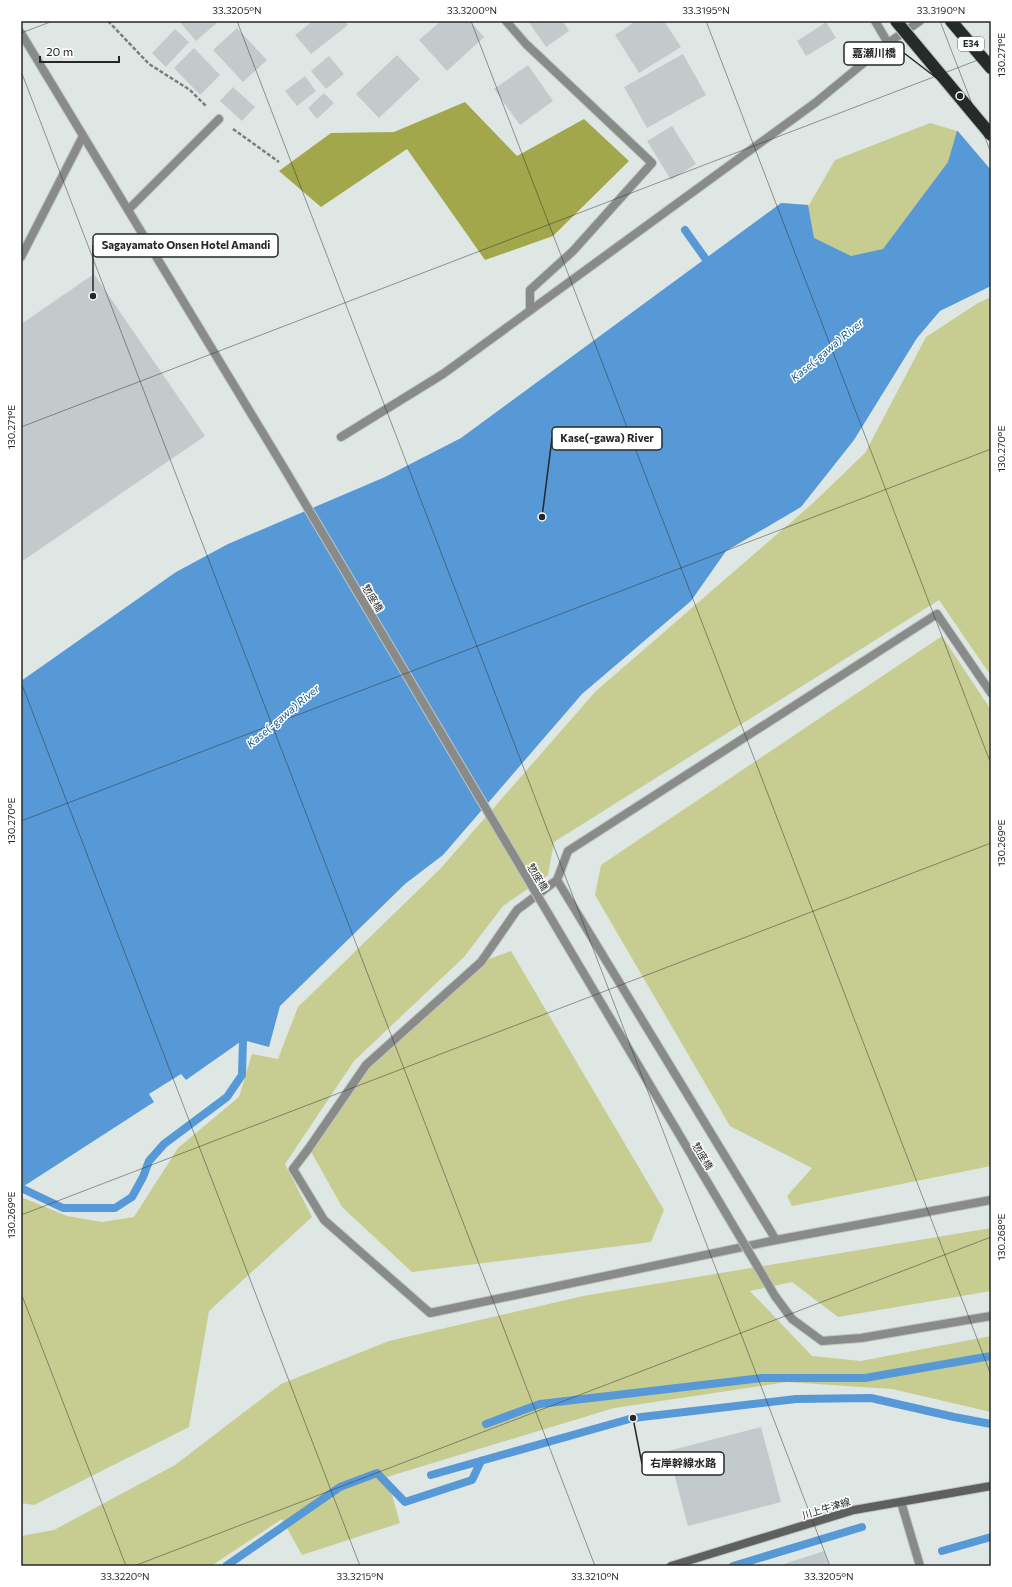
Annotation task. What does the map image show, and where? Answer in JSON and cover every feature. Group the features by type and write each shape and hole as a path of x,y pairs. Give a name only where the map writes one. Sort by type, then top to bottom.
{"highway":[{"path":"896,21 991,135"},
{"name":"E34","path":"951,21 991,68"}],"main road":[{"name":"川上牛津線","path":"671,1566 854,1510 991,1486"}],"street":[{"path":"506,21 526,44 652,164 573,251 530,290 530,310"},
{"path":"875,21 888,43"},
{"path":"341,437 443,374 815,103 888,43 920,21"},
{"name":"惣座橋","path":"21,34 284,468 775,1296 792,1319 822,1341 861,1338 991,1316"},
{"path":"128,210 219,119"},
{"path":"21,257 83,136"},
{"path":"991,693 937,614 568,851 557,880 517,910 481,962 366,1065 293,1169 324,1220 430,1313 776,1240 991,1200"},
{"path":"557,880 776,1240"},
{"path":"901,1502 920,1566"}],"path":[{"path":"108,21 149,64 190,90 219,119 279,162"}],"green space":[{"path":"465,102 517,156 584,119 629,161 553,236 485,260 407,149 321,207 279,171 331,133 394,132"},
{"path":"991,103 892,271 856,273 774,226 781,203 809,205 835,160 930,123 957,131"},
{"path":"991,297 991,676 939,600 554,842 548,875 503,906 464,957 354,1061 285,1164 312,1217 209,1311 189,1427 34,1505 21,1503 21,1197 67,1216 102,1222 134,1217 178,1148 239,1097 252,1054 278,1059 298,1007 441,868 596,691 812,504 865,453 926,337 978,303"},
{"path":"942,636 991,710 991,1166 792,1206 787,1196 812,1168 730,1126 595,895 601,865"},
{"path":"511,951 664,1210 651,1242 412,1272 342,1207 309,1148 366,1065 481,962"},
{"path":"991,1228 991,1291 838,1317 792,1282 750,1291 812,1356 861,1361 991,1336 991,1412 892,1389 787,1382 614,1408 387,1477 400,1523 302,1555 282,1519 211,1566 21,1566 21,1536 54,1530 175,1465 281,1384 389,1341 583,1296"}],"water":[{"path":"991,103 991,286 940,311 917,338 854,440 801,507 726,551 691,601 582,694 443,855 405,884 280,1006 269,1047 243,1040 186,1080 181,1074 149,1094 154,1102 21,1188 21,681 176,572 228,544 385,477 461,438 781,203 808,205 814,238 851,256 883,249 948,162 957,131"}],"pier":[{"path":"991,101 991,170 956,129"}],"building":[{"path":"179,21 219,21 196,41"},
{"path":"313,21 345,21 348,25 311,54 295,35"},
{"path":"441,21 470,21 484,37 447,71 419,40"},
{"path":"528,21 563,21 569,31 546,47"},
{"path":"636,21 664,21 681,47 639,73 615,35"},
{"path":"826,22 836,38 806,56 797,41"},
{"path":"237,28 267,60 243,82 213,50"},
{"path":"175,29 189,42 166,67 152,53"},
{"path":"194,48 220,75 200,95 174,68"},
{"path":"683,54 706,95 647,128 624,87"},
{"path":"397,55 420,79 379,118 356,94"},
{"path":"329,56 344,74 326,89 311,71"},
{"path":"528,65 553,101 520,125 494,89"},
{"path":"305,76 316,91 297,106 285,91"},
{"path":"233,87 255,107 242,121 220,101"},
{"path":"324,93 334,103 317,119 308,108"},
{"path":"672,126 696,164 671,180 647,141"},
{"path":"94,274 205,436 21,562 21,324"},
{"path":"761,1427 781,1502 688,1526 668,1451"},
{"path":"824,1551 829,1566 785,1566 784,1564"}],"waterway":[{"path":"685,230 710,265"},
{"path":"21,1188 63,1208 115,1208 132,1197 143,1177 149,1161 164,1144 227,1097 242,1075 243,1040"},
{"path":"486,1424 540,1404 762,1378 865,1378 991,1356"},
{"path":"431,1475 633,1418 796,1399 871,1398 991,1424"},
{"path":"226,1566 340,1487 377,1473 405,1502 472,1480 481,1461"},
{"path":"733,1566 862,1527"},
{"path":"942,1551 991,1537"}],"place":[{"name":"嘉瀬川橋","path":"960,96"},
{"name":"Sagayamato Onsen Hotel Amandi","path":"93,296"},
{"name":"Kase(-gawa) River","path":"542,517"},
{"name":"右岸幹線水路","path":"633,1418"}]}
